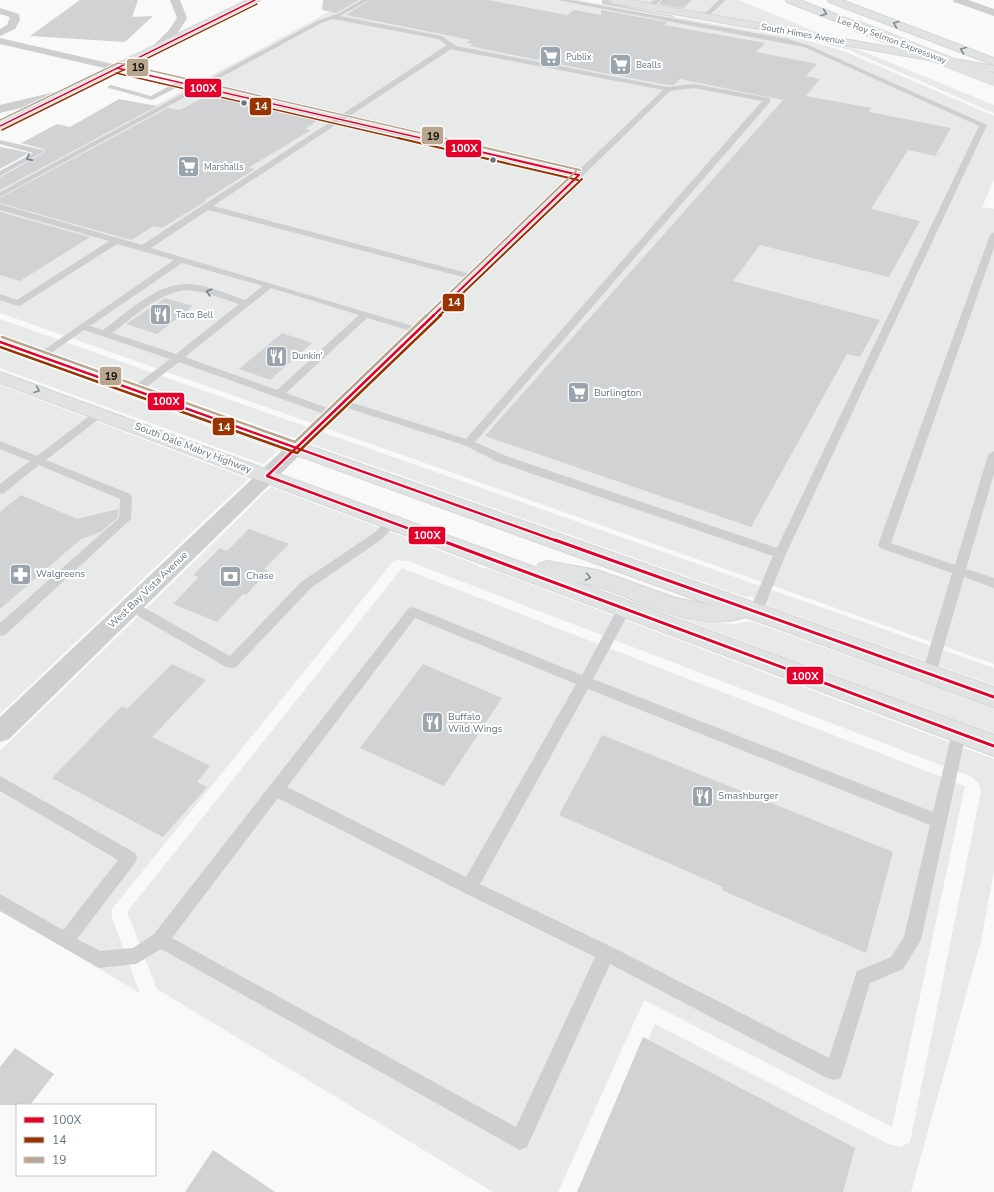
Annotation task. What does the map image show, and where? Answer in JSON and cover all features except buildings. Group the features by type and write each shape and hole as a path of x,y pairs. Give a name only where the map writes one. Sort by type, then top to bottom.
{"main road":[{"path":"0,126 255,0"},
{"name":"South Himes Avenue","path":"613,0 654,3 705,16 994,69"},
{"name":"Lee Roy Selmon Expressway","path":"791,0 994,80"},
{"name":"Lee Roy Selmon Expressway","path":"832,0 994,62"},
{"path":"0,342 994,697"},
{"name":"South Dale Mabry Highway","path":"2,380 100,413 994,746"},
{"path":"494,560 602,579 693,611 731,614 752,611"}],"street":[{"path":"157,48 173,32 182,18 175,0"},
{"path":"958,0 994,13"},
{"path":"0,11 10,13 15,16 16,20 11,26 0,33"},
{"path":"0,41 117,68"},
{"path":"0,108 67,93"},
{"name":"West Bay Vista Avenue","path":"0,732 296,448"}],"lane":[{"path":"0,195 168,102 199,87 319,22 333,17 366,0"},
{"path":"560,0 788,41 806,46 984,124 752,611"},
{"path":"705,16 723,0"},
{"path":"333,17 440,37 454,48 668,89 694,86 767,100 468,443"},
{"path":"806,46 816,36"},
{"path":"143,249 450,46"},
{"path":"117,68 579,175"},
{"path":"111,87 152,98 181,83"},
{"path":"296,448 668,89"},
{"path":"0,142 40,152 0,174"},
{"path":"0,207 270,285 417,330"},
{"path":"206,207 473,277"},
{"path":"994,235 884,545 994,583"},
{"path":"0,297 18,304 116,241"},
{"path":"40,356 180,260"},
{"path":"136,390 270,285"},
{"path":"105,334 162,294 179,288 193,288 247,304"},
{"path":"279,394 365,315"},
{"path":"83,327 178,358 331,413"},
{"path":"342,403 468,443 502,459 780,554"},
{"path":"0,490 100,413"},
{"path":"0,445 126,497 125,519 0,631"},
{"path":"929,674 994,455"},
{"path":"131,606 231,663 306,585 378,536 392,522"},
{"path":"469,887 585,682 624,609"},
{"path":"0,902 99,960 136,956 160,940 413,612 585,682 940,821"},
{"path":"276,789 469,887 606,953 834,1071 863,977 897,963 912,940 959,733"},
{"path":"0,783 129,858 65,941"},
{"path":"160,940 520,1140 606,953"}],"shaded area":[{"path":"351,0 578,0 801,39 844,51 994,116 994,180 982,207 994,209 994,664 0,313 0,189"},
{"path":"590,0 663,11 845,44 994,105 994,113 849,50 803,37"},
{"path":"626,0 739,0 823,35 668,7"},
{"path":"0,319 994,668 994,685 757,602 751,596 745,597 0,334"},
{"path":"0,350 278,451 263,464 0,368"},
{"path":"0,385 248,479 0,714"},
{"path":"271,487 478,565 478,567 490,569 994,759 994,871 981,941 911,1192 581,1192 655,1024 888,1144 901,1147 910,1142 981,791 979,784 972,777 408,561 397,560 391,564 112,909 112,918 140,993 0,910 0,751"},
{"path":"402,568 965,786 892,1127 644,1000 558,1192 493,1192 157,989 127,912"},
{"path":"617,595 693,621 734,624 750,621 994,708 994,734"}],"transit line":[{"name":"100X","path":"0,126 255,0"},
{"name":"14","path":"2,130 257,4"},
{"name":"19","path":"0,120 118,63 580,170"},
{"name":"100X","path":"117,68 579,175"},
{"name":"14","path":"116,73 578,180"},
{"name":"19","path":"2,337 295,442 576,171"},
{"name":"100X","path":"579,175 267,476 994,746"},
{"name":"14","path":"0,347 297,453 582,179"},
{"name":"100X","path":"0,342 994,697"}],"place":[{"name":"Publix","path":"550,57"},
{"name":"Bealls","path":"620,65"},
{"name":"Marshalls","path":"188,167"},
{"name":"Taco Bell","path":"160,315"},
{"name":"Dunkin'","path":"276,356"},
{"name":"Burlington","path":"579,393"},
{"name":"Walgreens","path":"20,574"},
{"name":"Chase","path":"230,576"},
{"name":"Buffalo Wild Wings","path":"432,723"},
{"name":"Smashburger","path":"703,796"}]}
